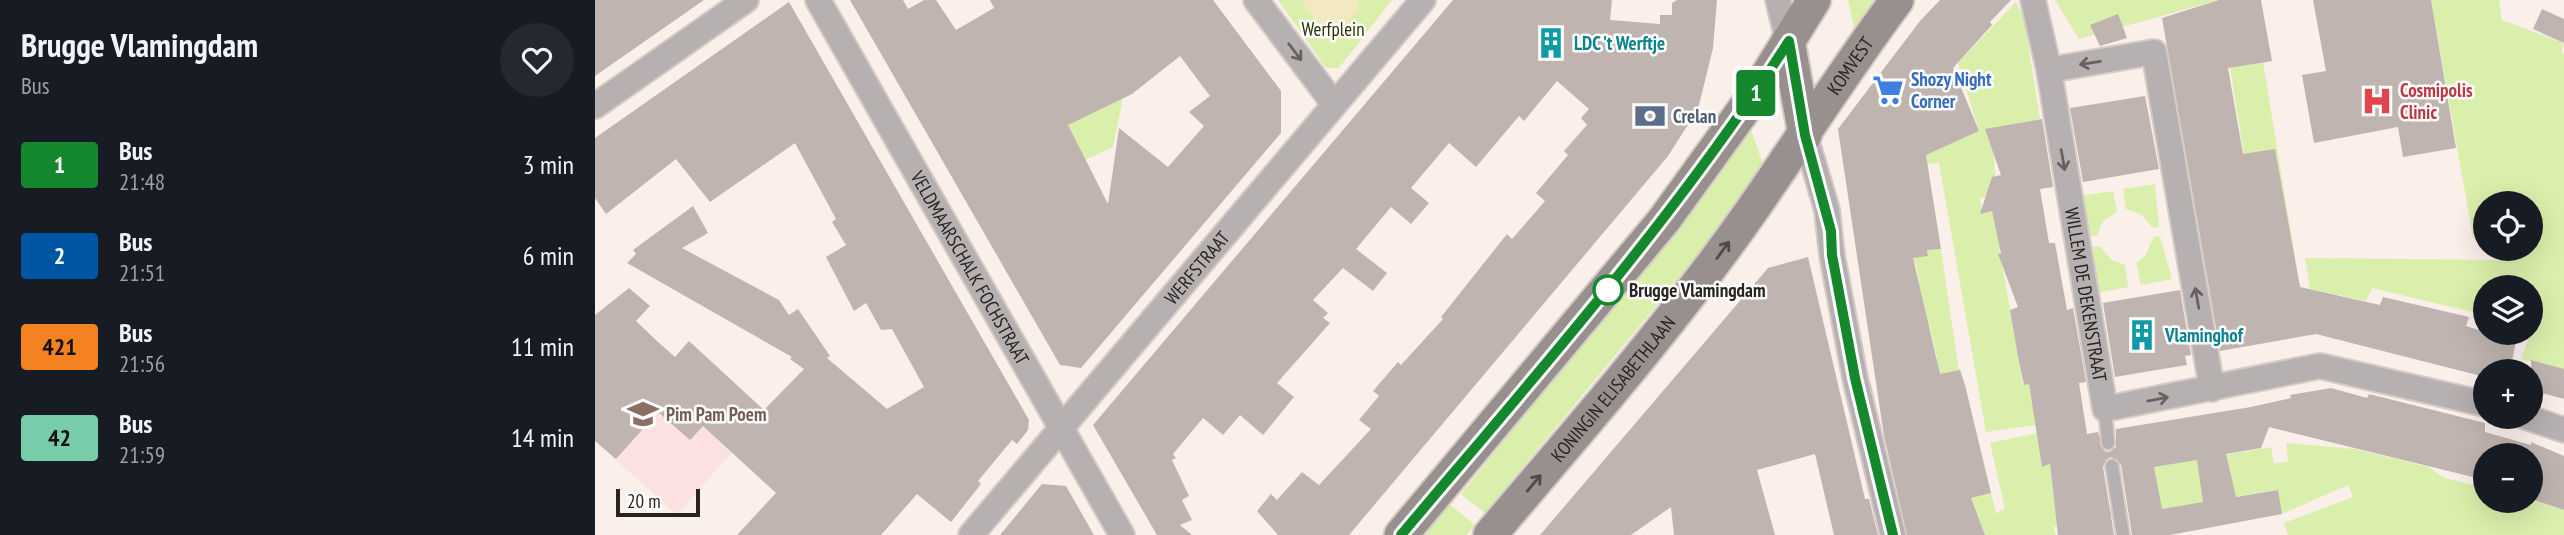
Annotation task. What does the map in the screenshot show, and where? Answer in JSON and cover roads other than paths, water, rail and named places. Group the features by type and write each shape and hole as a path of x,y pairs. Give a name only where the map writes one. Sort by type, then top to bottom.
{"main road":[{"path":"1401,535 1664,220 1758,90 1814,0"},
{"name":"KOMVEST","path":"1805,135 1852,59 1897,0"},
{"path":"1789,41 1805,135"},
{"name":"KONINGIN ELISABETHLAAN","path":"1490,535 1699,283 1805,135"}],"street":[{"path":"595,106 746,0"},
{"name":"VELDMAARSCHALK FOCHSTRAAT","path":"818,0 1122,535"},
{"path":"1256,0 1334,104"},
{"name":"WERFSTRAAT","path":"971,535 1423,0"},
{"path":"1778,0 1789,41"},
{"name":"WILLEM DE DEKENSTRAAT","path":"2033,0 2049,70 2105,410 2320,366 2473,400"},
{"path":"2049,70 2154,52 2212,389"},
{"path":"1805,135 1827,210 1832,255 1855,378 1893,535"},
{"path":"2543,423 2564,430"}],"lane":[{"path":"2105,410 2108,443"},
{"path":"2112,466 2123,535"}],"place":[{"name":"LDC 't Werftje","path":"1551,43"},
{"name":"Shozy Night Corner","path":"1888,90"},
{"name":"Cosmipolis Clinic","path":"2377,101"},
{"name":"Crelan","path":"1650,116"},
{"name":"Brugge Vlamingdam","path":"1608,290"},
{"name":"Vlaminghof","path":"2142,335"},
{"name":"Pim Pam Poem","path":"643,414"}],"park label":[{"name":"Werfplein","path":"1333,29"}]}
